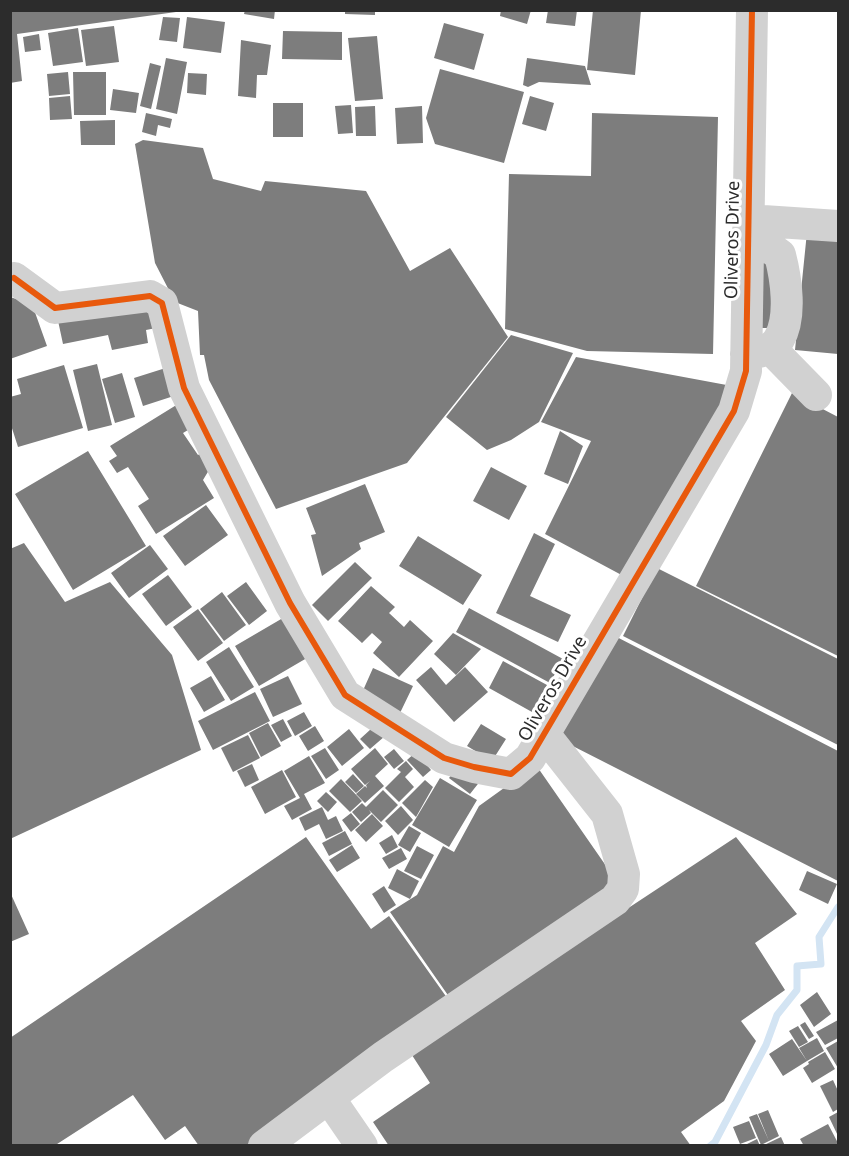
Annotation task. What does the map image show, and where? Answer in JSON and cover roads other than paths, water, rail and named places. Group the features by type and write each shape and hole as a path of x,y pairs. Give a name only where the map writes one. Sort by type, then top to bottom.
{"street":[{"name":"Oliveros Drive","path":"14,278 56,308 150,296 162,303 184,388 290,603 345,695 444,758 511,774 530,758 734,411 746,371 758,351 748,232 752,10"},
{"path":"748,232 838,226"},
{"path":"758,351 816,395"},
{"path":"264,1146 383,1057 615,900 623,889 624,874 607,814 544,734"},
{"path":"330,1098 362,1146"}],"waterway":[{"path":"710,1146 715,1142 766,1045 777,1015 797,990 797,966 821,964 819,937 838,907"}]}
